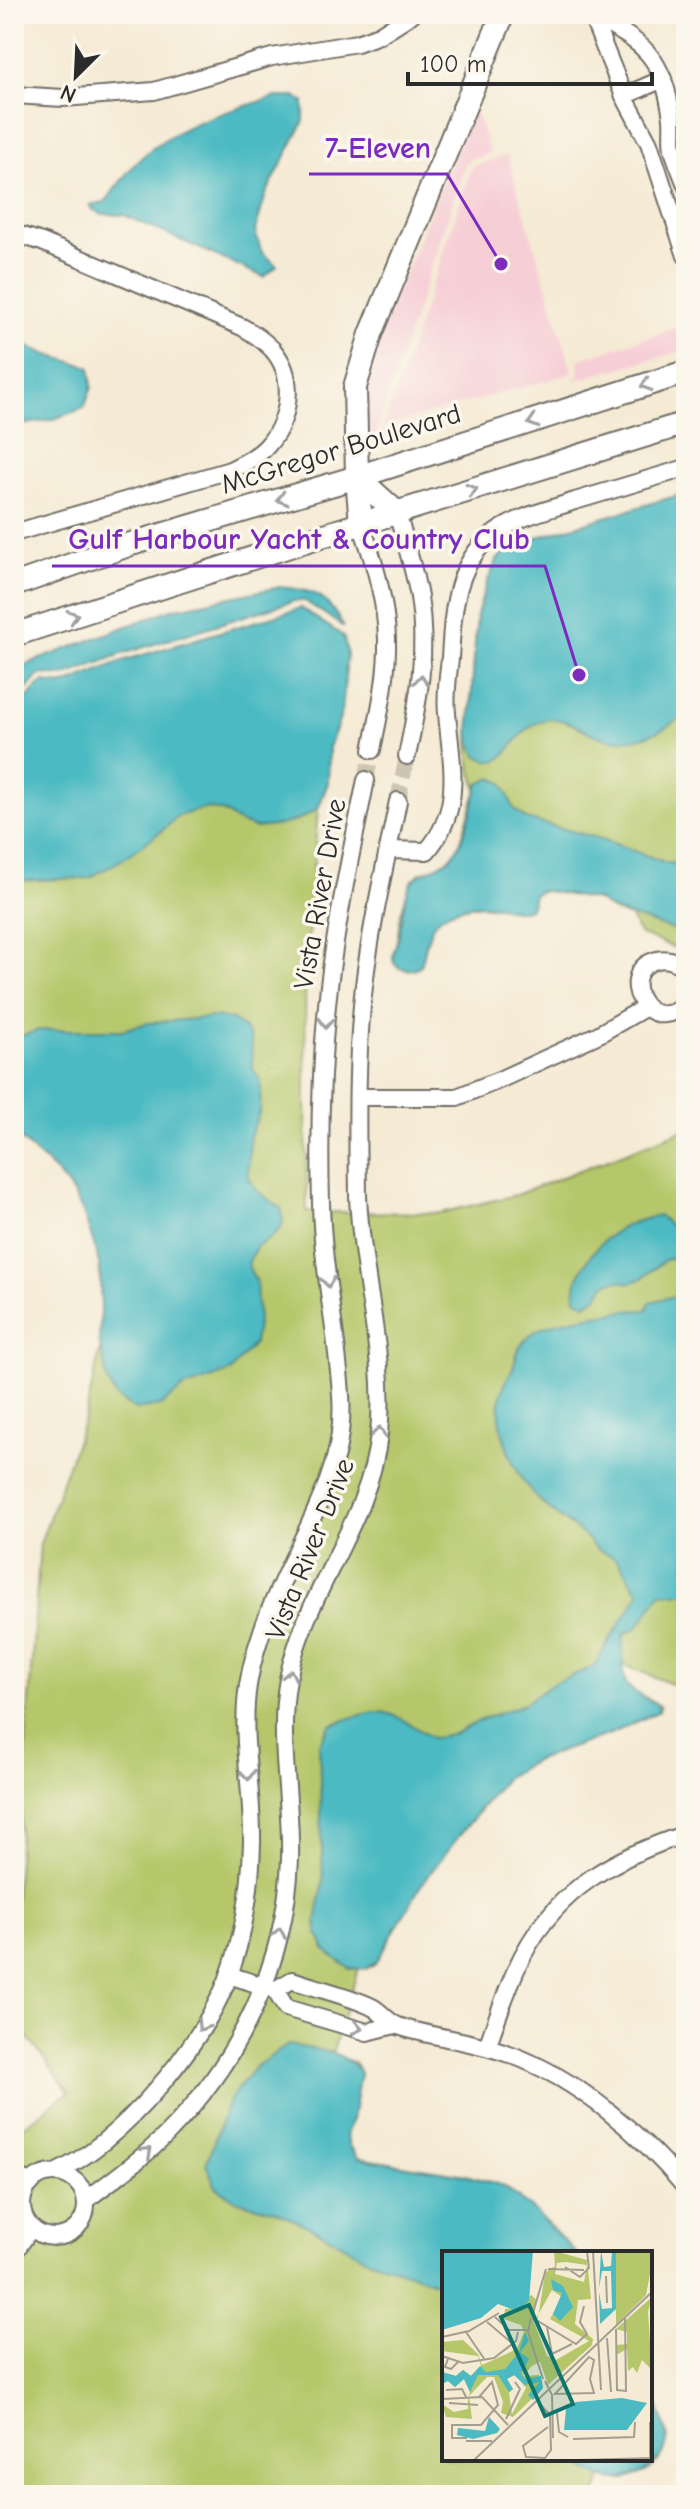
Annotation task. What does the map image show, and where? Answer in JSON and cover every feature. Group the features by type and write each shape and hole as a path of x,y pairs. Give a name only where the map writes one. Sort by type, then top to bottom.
{"main road":[{"path":"361,524 355,387 369,339 503,14"},
{"name":"McGregor Boulevard","path":"14,585 131,544 357,477 686,372"},
{"path":"14,635 686,423"},
{"path":"357,477 397,513"}],"street":[{"path":"591,15 645,49 653,58 663,79 673,123 673,149 686,185"},
{"path":"591,15 624,96 649,143 686,256"},
{"path":"14,95 63,98 154,91 272,57 357,43 379,35 406,16"},
{"path":"624,96 663,79"},
{"path":"658,172 679,166"},
{"path":"14,233 242,327 260,338 274,352 284,371 288,392 286,413 279,429 266,448 248,461 230,470 14,533"},
{"path":"388,850 427,851 441,835 448,814 454,772 446,709 453,608 461,578 475,553 488,539 518,520 686,468"},
{"path":"397,513 416,582 423,647 420,694 407,756"},
{"path":"361,524 378,581 387,638 383,687 372,750"},
{"name":"Vista River Drive","path":"55,2173 101,2143 174,2069 202,2027 229,1975 243,1925 250,1882 252,1826 245,1724 251,1667 268,1615 319,1504 341,1431 341,1389 321,1206 320,1109 336,936 366,780"},
{"name":"Vista River Drive","path":"86,2200 134,2164 195,2104 270,1989 290,1862 283,1737 288,1679 312,1611 367,1487 378,1439 381,1382 358,1199 359,1033 364,982 398,801"},
{"path":"686,970 669,959 652,962 639,974 637,992 646,1007 663,1014 686,1003"},
{"path":"358,1097 457,1097 599,1034 646,1007"},
{"path":"487,2047 523,1956 532,1938 556,1907 603,1868 625,1856 686,1834"},
{"path":"229,1975 270,1989 286,2008 367,2032 395,2025"},
{"path":"270,1989 292,1980 373,2007 395,2025 487,2047 532,2063 597,2104 659,2158 686,2188"},
{"path":"327,2020 334,1994"},
{"path":"55,2173 76,2181 83,2190 86,2211 82,2222 66,2235 46,2236 31,2228 22,2202 30,2184 37,2178 55,2173"},
{"path":"14,2174 30,2184"},
{"path":"14,2253 31,2228"}],"shaded area":[{"path":"474,107 490,153 468,160 465,165 377,428 385,434 468,410 365,444 363,388 377,341"},
{"path":"507,155 573,373 384,426 472,167"},
{"path":"686,325 686,350 575,380 580,373 577,360"}],"green space":[{"path":"686,493 686,952 639,934 631,917 597,900 548,891 534,895 530,908 526,909 471,906 443,915 431,928 421,965 408,970 401,968 393,957 400,915 412,881 420,873 438,867 459,847 477,789 470,765 469,736 477,615 496,562 508,546"},
{"path":"301,608 343,636 347,652 343,700 329,747 328,782 318,809 305,977 307,1212 441,1213 516,1195 686,1129 686,1681 671,1684 622,1664 623,1675 630,1689 660,1707 659,1711 615,1732 536,1760 507,1776 421,1884 377,1961 373,1966 358,1970 332,2053 355,2063 360,2073 346,2135 357,2158 465,2175 504,2186 574,2251 442,2251 442,2461 652,2461 652,2387 668,2439 660,2459 645,2472 625,2480 602,2478 595,2495 14,2495 14,2133 69,2092 14,2019 14,1916 40,1544 86,1414 101,1345 101,1305 98,1256 84,1215 74,1196 47,1161 14,1133 14,703 30,696 45,682 63,685 123,661"}],"water":[{"path":"277,97 297,97 304,102 304,121 266,194 255,231 261,251 277,266 264,277 124,215 102,214 92,209 90,205 105,202 136,163 167,138 202,121"},
{"path":"14,340 48,355 90,367 92,387 84,408 51,420 14,426"},
{"path":"686,493 686,712 658,732 623,740 600,737 565,721 549,719 526,730 499,759 490,761 477,756 469,736 477,615 496,562 508,546"},
{"path":"280,587 319,596 344,627 305,601 293,601 122,654 64,676 43,674 28,688 14,695 14,669 172,609"},
{"path":"301,608 343,636 347,652 340,718 329,747 328,782 318,809 296,821 255,828 238,822 224,812 209,808 195,811 178,816 125,858 89,878 14,881 14,703 30,696 45,682 63,685 123,661"},
{"path":"492,778 503,783 514,809 526,819 686,866 686,934 614,911 597,900 539,891 534,895 530,908 516,910 477,905 458,908 442,916 431,929 421,965 399,968 393,957 410,885 418,876 445,862 455,852 464,834 479,784"},
{"path":"215,1017 232,1020 244,1028 251,1039 253,1069 261,1082 260,1111 250,1136 248,1176 257,1191 281,1208 283,1221 281,1228 271,1238 256,1247 249,1261 256,1281 258,1319 254,1343 230,1372 184,1388 160,1406 135,1410 116,1397 108,1383 99,1340 100,1269 82,1210 72,1191 54,1170 14,1133 14,1038 39,1030 122,1030 148,1023"},
{"path":"660,1216 669,1225 686,1233 686,1254 665,1260 641,1279 630,1283 618,1280 605,1284 597,1297 585,1304 576,1298 577,1283 583,1268 597,1247 625,1226"},
{"path":"686,1293 686,1593 661,1593 637,1628 624,1634 623,1640 623,1670 627,1684 636,1693 658,1705 659,1711 615,1732 536,1760 507,1776 421,1885 377,1961 366,1969 350,1969 325,1950 316,1922 323,1882 319,1744 330,1725 374,1712 394,1715 432,1738 456,1733 522,1705 556,1682 593,1667 640,1592 616,1559 595,1548 543,1504 524,1482 505,1440 500,1417 501,1395 519,1349 527,1338 543,1327 571,1319 647,1310 650,1302"},
{"path":"288,2045 347,2059 360,2073 346,2135 357,2158 465,2175 504,2186 574,2251 442,2251 442,2284 365,2258 276,2211 238,2201 216,2187 206,2164 229,2100 255,2067"},
{"path":"652,2387 667,2441 652,2467 634,2476 614,2479 597,2476 577,2463 652,2461"}],"tunnel":[{"path":"366,780 372,750"},
{"path":"398,801 407,756"}],"place":[{"name":"7-Eleven","path":"501,264"},
{"name":"Gulf Harbour Yacht & Country Club","path":"579,675"}]}
